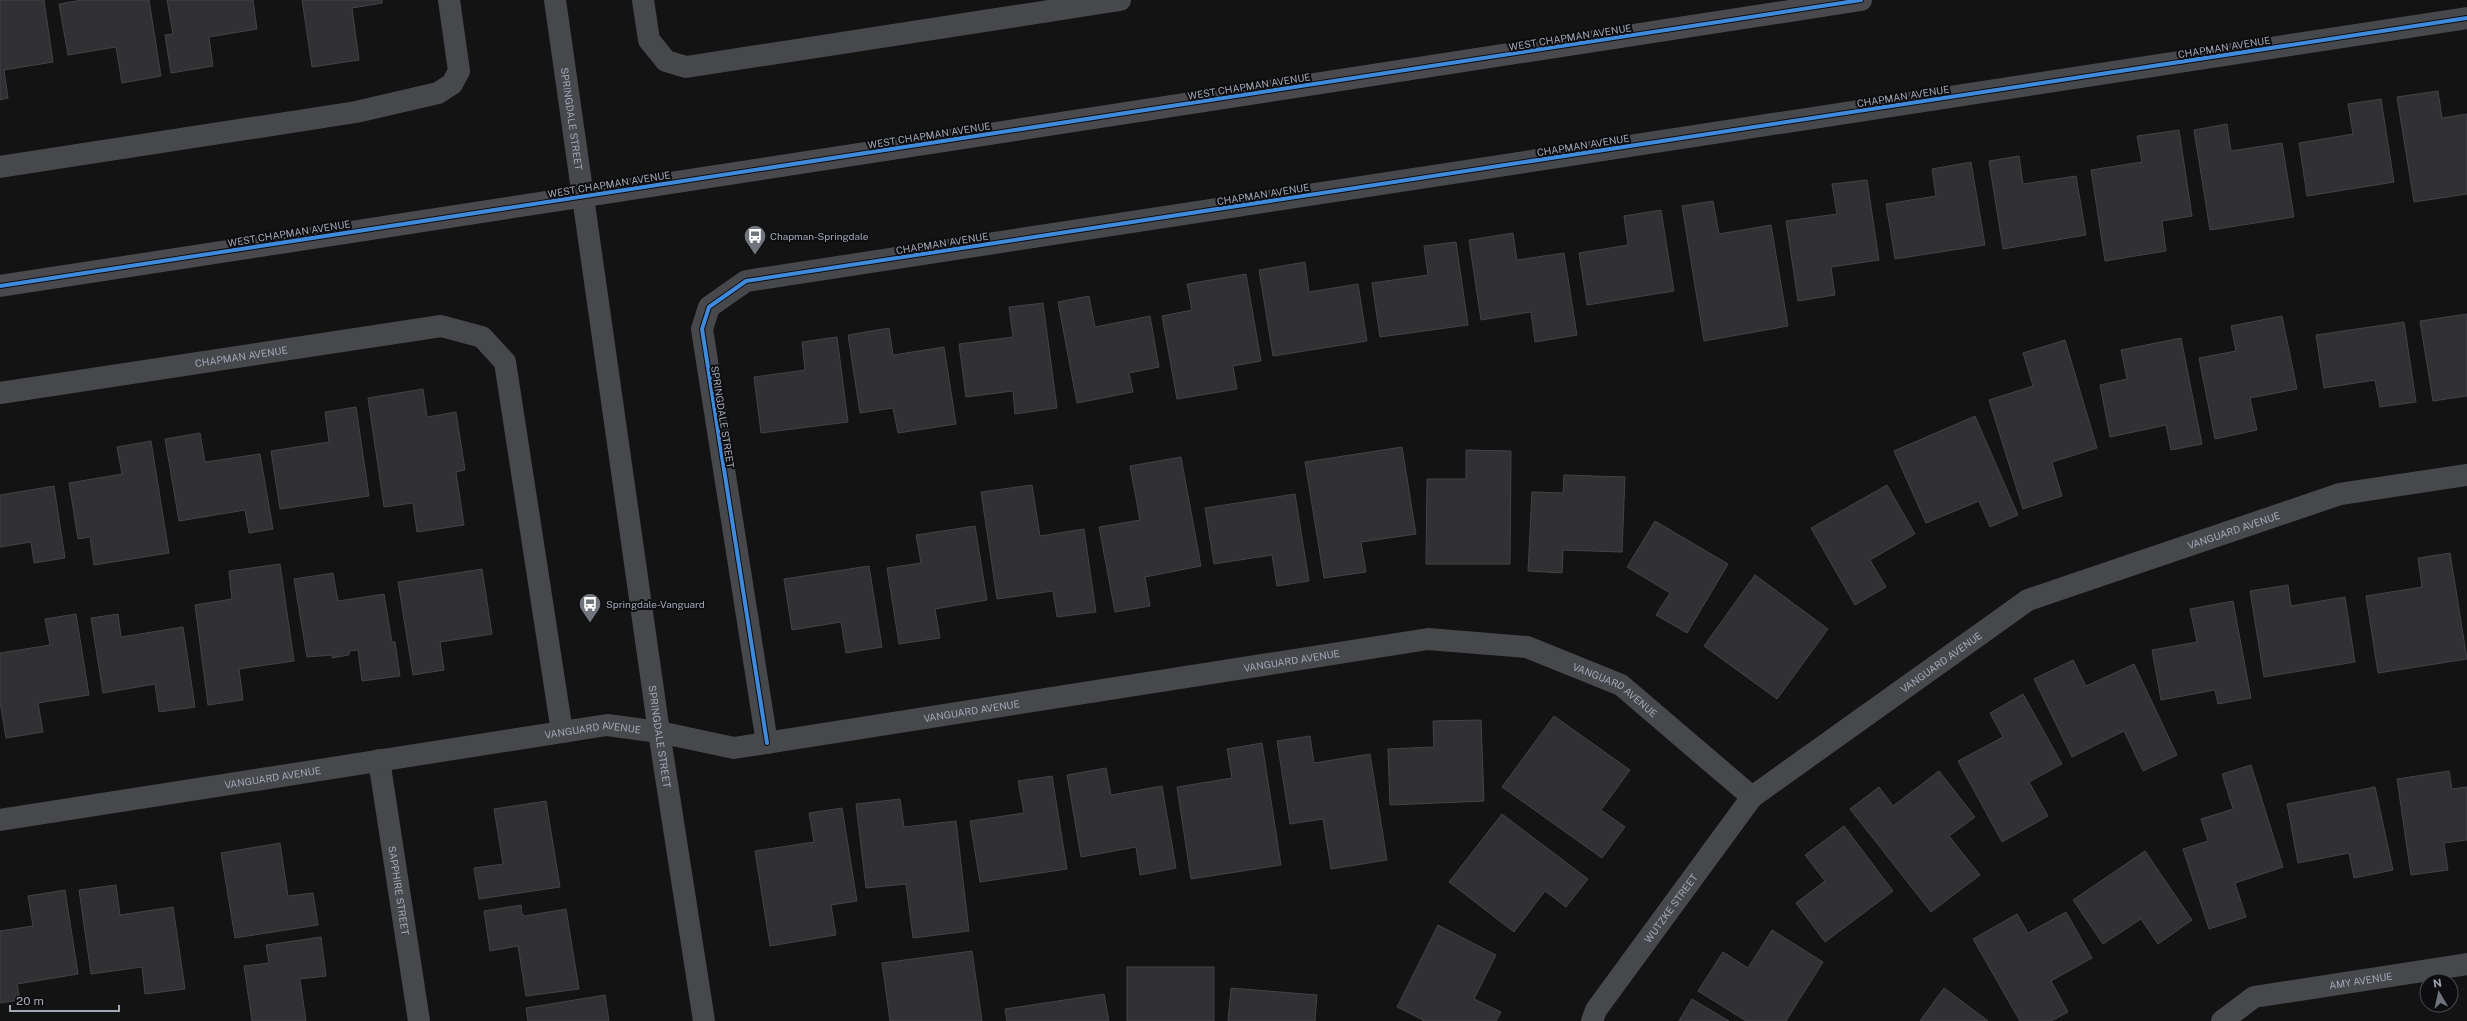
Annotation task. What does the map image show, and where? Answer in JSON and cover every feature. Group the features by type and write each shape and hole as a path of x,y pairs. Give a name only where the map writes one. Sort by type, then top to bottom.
{"main road":[{"name":"WEST CHAPMAN AVENUE","path":"0,286 1861,0"}],"street":[{"path":"0,167 356,112 438,93 452,84 459,71 449,0"},
{"name":"SPRINGDALE STREET","path":"555,0 659,732 704,1021"},
{"path":"643,0 649,40 666,61 686,67 1120,0"},
{"name":"CHAPMAN AVENUE","path":"709,307 746,281 2467,18"},
{"name":"SPRINGDALE STREET","path":"709,307 702,328 752,663 767,743"},
{"name":"CHAPMAN AVENUE","path":"0,393 441,326 482,337 505,362 562,732"},
{"name":"VANGUARD AVENUE","path":"0,820 608,725 659,732 734,748 1428,640 1527,647 1621,685 1752,797 2028,600 2340,494 2467,475"},
{"name":"SAPPHIRE STREET","path":"379,760 419,1021"},
{"name":"WUTZKE STREET","path":"1592,1021 1596,1010 1752,797"},
{"name":"AMY AVENUE","path":"2222,1021 2254,998 2467,964"}],"building":[{"path":"0,0 44,0 53,62 4,70 8,98 0,100"},
{"path":"82,0 149,0 161,76 122,83 116,47 68,55 59,4"},
{"path":"167,0 253,0 257,29 209,37 213,66 171,73 165,35 173,34"},
{"path":"302,0 382,0 382,3 352,8 359,60 312,67"},
{"path":"2438,91 2442,118 2467,114 2467,194 2414,202 2397,97"},
{"path":"2381,99 2394,182 2307,196 2299,143 2353,134 2348,104"},
{"path":"2227,124 2231,151 2282,143 2294,217 2210,230 2194,130"},
{"path":"2179,130 2192,216 2162,221 2166,251 2105,261 2091,170 2142,162 2137,136"},
{"path":"2019,156 2023,184 2076,176 2086,235 2003,249 1989,161"},
{"path":"1971,162 1985,245 1895,259 1886,204 1936,196 1932,169"},
{"path":"1867,180 1879,260 1831,267 1835,295 1798,301 1786,221 1837,214 1832,184"},
{"path":"1713,201 1719,234 1771,225 1788,326 1704,341 1682,206"},
{"path":"1661,210 1674,291 1587,305 1579,253 1628,245 1624,216"},
{"path":"1513,233 1517,260 1564,253 1577,335 1535,342 1531,312 1481,320 1469,240"},
{"path":"1456,242 1468,325 1380,337 1372,283 1428,275 1424,246"},
{"path":"1305,262 1309,292 1358,284 1367,341 1273,356 1259,270"},
{"path":"1246,274 1261,361 1233,366 1237,389 1177,399 1162,316 1192,310 1187,284"},
{"path":"1089,296 1095,327 1150,316 1159,367 1129,373 1133,392 1077,403 1058,302"},
{"path":"1043,303 1057,408 1015,414 1013,391 966,397 959,344 1013,337 1009,307"},
{"path":"2467,314 2467,396 2433,401 2420,321"},
{"path":"2282,316 2297,389 2250,398 2257,430 2215,439 2199,358 2236,351 2231,326"},
{"path":"2404,322 2416,402 2380,407 2375,380 2324,388 2316,335"},
{"path":"889,328 893,355 944,347 956,424 898,433 893,408 860,413 848,335"},
{"path":"837,337 848,422 761,433 754,377 805,370 802,342"},
{"path":"2181,338 2202,444 2171,450 2166,425 2110,437 2100,385 2127,379 2121,350"},
{"path":"2065,340 2097,448 2052,462 2062,496 2023,509 1989,400 2033,386 2023,353"},
{"path":"423,389 427,417 456,412 465,470 456,472 464,525 417,532 413,503 384,507 368,398"},
{"path":"356,407 369,496 280,509 271,451 329,442 325,412"},
{"path":"1975,416 2018,515 1990,527 1979,501 1926,523 1894,451"},
{"path":"200,433 205,462 260,454 273,529 249,533 245,510 179,521 165,439"},
{"path":"151,441 169,553 94,565 90,537 78,539 69,483 122,474 117,447"},
{"path":"1402,447 1416,534 1361,542 1366,572 1324,578 1305,462"},
{"path":"1466,450 1511,451 1510,564 1426,564 1427,479 1466,479"},
{"path":"1181,457 1201,566 1145,577 1150,606 1115,612 1099,527 1140,520 1130,466"},
{"path":"1564,475 1625,477 1622,552 1563,550 1562,573 1528,571 1532,492 1563,493"},
{"path":"1032,485 1040,536 1084,529 1096,612 1057,617 1053,591 997,599 981,492"},
{"path":"1887,485 1915,534 1870,560 1886,587 1855,605 1811,528"},
{"path":"54,486 65,558 34,563 31,542 0,547 0,495"},
{"path":"1295,494 1309,581 1277,586 1272,555 1214,564 1205,508"},
{"path":"1655,521 1728,564 1687,633 1656,615 1670,593 1627,567"},
{"path":"975,526 987,600 935,609 940,638 899,644 887,568 921,563 916,535"},
{"path":"2450,553 2467,659 2378,673 2366,596 2422,587 2418,558"},
{"path":"280,564 294,661 239,669 243,700 208,705 195,605 232,599 229,571"},
{"path":"869,566 882,647 846,653 841,622 792,630 784,579"},
{"path":"482,569 492,634 440,642 444,670 413,675 398,582"},
{"path":"333,573 338,601 384,594 392,642 395,642 400,676 362,681 358,650 349,651 349,655 332,658 332,655 307,657 294,579"},
{"path":"1755,575 1828,629 1777,699 1704,646"},
{"path":"2288,585 2291,606 2345,597 2355,662 2264,677 2250,591"},
{"path":"2233,601 2251,698 2218,704 2215,690 2161,700 2152,650 2197,642 2190,609"},
{"path":"76,614 89,695 38,703 43,732 6,738 0,702 0,653 50,645 45,619"},
{"path":"118,614 121,637 183,627 195,707 159,712 155,684 103,693 91,618"},
{"path":"2073,660 2086,686 2134,664 2177,755 2143,771 2124,731 2072,757 2034,679"},
{"path":"2023,694 2062,764 2029,782 2048,816 2002,842 1958,761 2003,737 1990,713"},
{"path":"1554,716 1630,770 1601,810 1625,827 1602,858 1502,787"},
{"path":"1481,720 1484,801 1390,805 1388,749 1434,747 1433,721"},
{"path":"1310,736 1314,763 1370,754 1387,860 1331,869 1323,819 1290,824 1277,741"},
{"path":"1262,743 1281,865 1191,879 1177,787 1232,778 1227,749"},
{"path":"2251,765 2283,867 2235,883 2246,917 2209,929 2183,849 2208,841 2201,819 2233,809 2222,774"},
{"path":"1106,768 1111,795 1162,786 1176,868 1140,875 1136,847 1081,857 1067,775"},
{"path":"1939,771 1975,817 1949,836 1980,875 1931,912 1850,809 1879,787 1893,806"},
{"path":"2449,771 2452,789 2467,787 2467,840 2444,843 2448,870 2411,875 2397,779"},
{"path":"1052,776 1067,869 980,882 970,821 1024,813 1018,781"},
{"path":"2375,787 2393,870 2354,878 2349,853 2298,863 2287,804"},
{"path":"900,799 904,827 956,821 969,931 913,938 906,884 866,888 856,804"},
{"path":"546,801 560,887 479,899 474,868 503,864 494,809"},
{"path":"842,808 857,901 831,905 836,935 770,946 755,851 814,842 809,813"},
{"path":"1502,814 1588,879 1566,907 1545,891 1514,932 1449,882"},
{"path":"1844,826 1893,891 1825,942 1796,903 1825,881 1805,855"},
{"path":"280,843 288,896 313,893 318,925 235,938 221,853"},
{"path":"2145,851 2192,920 2158,944 2141,919 2103,944 2073,900"},
{"path":"116,885 120,915 173,907 185,989 145,994 142,967 91,974 79,890"},
{"path":"65,890 78,974 17,984 20,1000 0,1003 0,931 33,926 28,896"},
{"path":"521,905 522,914 525,916 566,909 579,989 526,996 518,946 490,951 484,911"},
{"path":"2066,912 2092,958 2051,981 2068,1012 2051,1021 2020,1021 1973,939 2017,914 2028,933"},
{"path":"1438,925 1496,955 1474,999 1501,1012 1496,1021 1425,1021 1397,1007"},
{"path":"1772,930 1823,962 1786,1021 1746,1021 1698,991 1723,952 1748,968"},
{"path":"321,937 326,976 300,979 306,1021 252,1021 244,966 269,963 266,945"},
{"path":"972,951 982,1021 890,1021 882,963"},
{"path":"1127,967 1214,967 1214,1021 1127,1021"},
{"path":"1231,988 1317,995 1315,1021 1228,1021"},
{"path":"1944,988 1988,1021 1920,1021"},
{"path":"1104,994 1109,1021 1007,1021 1005,1009"},
{"path":"605,995 609,1021 528,1021 526,1008"},
{"path":"1692,999 1729,1021 1679,1021"}],"cycle path":[{"path":"0,286 1861,0"},
{"path":"767,743 702,329 709,307 746,281 2467,18"}],"place":[{"name":"Chapman-Springdale","path":"755,256"},
{"name":"Springdale-Vanguard","path":"590,624"}]}
